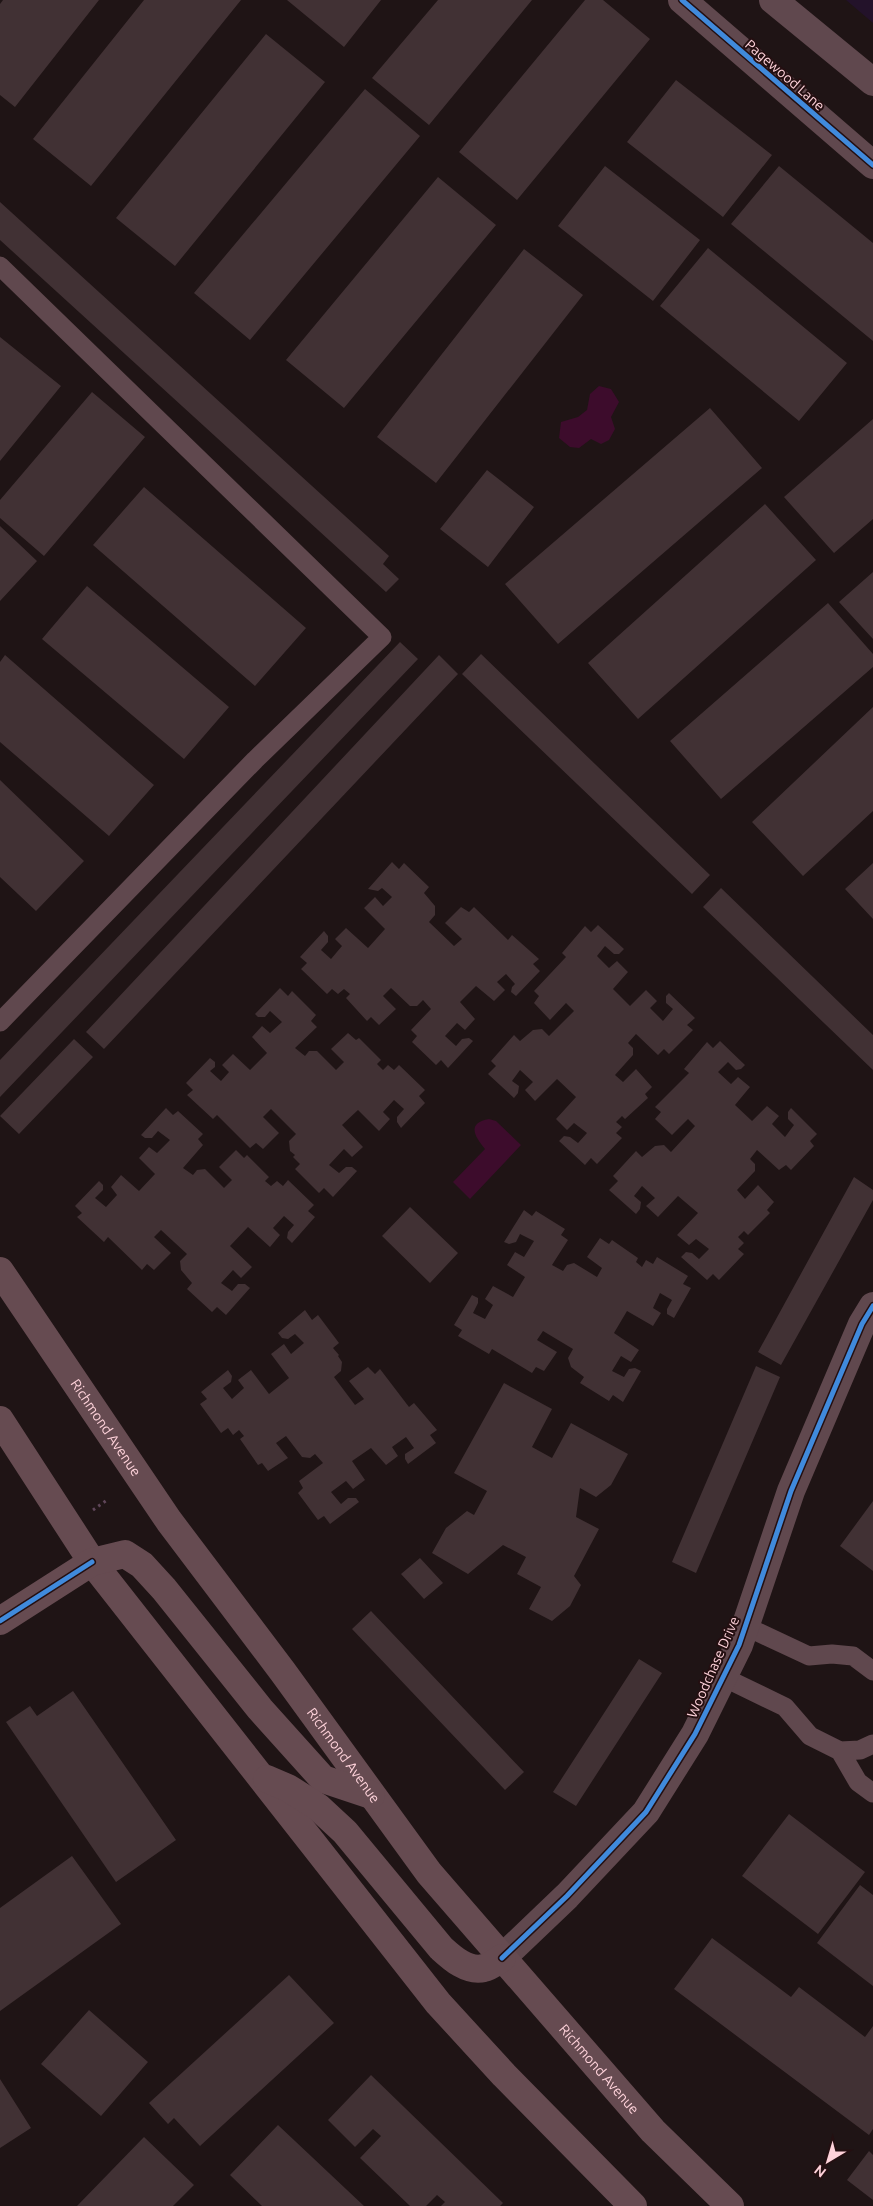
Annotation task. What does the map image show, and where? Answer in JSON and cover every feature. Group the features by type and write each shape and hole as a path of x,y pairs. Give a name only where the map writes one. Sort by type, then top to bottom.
{"main road":[{"name":"Richmond Avenue","path":"0,1271 169,1521 283,1672 429,1873 653,2131 730,2206"},
{"path":"0,1420 92,1562 438,2003 504,2075 633,2206"},
{"path":"0,1621 92,1562 125,1554 142,1565 164,1589 260,1709 323,1778 371,1795"},
{"path":"259,1775 288,1788 318,1807 345,1832 441,1948 458,1963 474,1968 484,1968 502,1958"}],"street":[{"name":"Pagewood Lane","path":"682,0 873,165"},
{"path":"773,0 873,82"},
{"name":"Woodchase Drive","path":"502,1958 567,1896 646,1812 695,1734 739,1645 791,1492 862,1324 873,1306"}],"lane":[{"path":"0,266 382,636 254,760 0,1022"},
{"path":"745,1626 809,1656 832,1654 853,1656 873,1671"},
{"path":"723,1677 785,1707 810,1736 840,1751 860,1750 873,1744"},
{"path":"840,1751 858,1782 873,1794"}],"path":[{"path":"92,1511 107,1500"}],"shaded area":[{"path":"846,0 873,0 873,23"},
{"path":"599,386 611,389 619,402 611,417 615,429 609,440 601,444 591,439 579,448 570,447 559,438 561,422 578,417 587,410 590,394"},
{"path":"489,1119 496,1121 521,1145 470,1199 453,1182 485,1149 478,1140 475,1127 482,1121"}],"building":[{"path":"3,0 99,0 15,107 0,95 0,4"},
{"path":"144,0 241,0 91,186 33,139"},
{"path":"287,0 381,0 344,47"},
{"path":"438,0 532,0 429,125 372,78"},
{"path":"585,0 603,0 650,39 517,200 459,152"},
{"path":"266,34 325,82 175,266 116,218"},
{"path":"676,80 772,155 723,217 627,142"},
{"path":"365,89 420,136 250,340 194,293"},
{"path":"605,166 700,240 653,301 558,226"},
{"path":"779,166 873,243 873,341 731,224"},
{"path":"438,177 496,225 344,408 286,360"},
{"path":"0,202 389,556 383,564 399,579 386,592 0,240"},
{"path":"708,248 847,363 799,421 660,306"},
{"path":"524,249 583,295 436,483 377,437"},
{"path":"0,337 61,386 0,461"},
{"path":"92,392 145,437 44,556 0,518 0,500"},
{"path":"710,408 762,468 558,644 505,584"},
{"path":"873,419 873,519 834,553 784,497"},
{"path":"487,470 534,507 488,567 440,529"},
{"path":"144,487 306,628 255,686 93,545"},
{"path":"765,504 816,560 638,719 588,663"},
{"path":"0,526 37,561 0,601"},
{"path":"873,572 873,639 839,602"},
{"path":"87,586 229,707 184,759 42,639"},
{"path":"828,603 873,654 873,667 721,799 670,741"},
{"path":"400,642 418,659 0,1097 0,1060"},
{"path":"481,654 710,875 692,894 462,674"},
{"path":"5,655 154,785 109,836 0,742 0,662"},
{"path":"439,655 458,674 104,1049 86,1032"},
{"path":"873,707 873,811 803,876 752,822"},
{"path":"0,780 84,861 36,911 0,877"},
{"path":"392,862 399,869 404,863 429,887 424,893 435,906 435,915 429,922 454,946 462,939 445,923 461,907 469,912 474,907 508,940 512,935 539,959 533,964 540,971 516,996 511,992 515,984 506,974 497,982 505,990 494,1001 476,986 460,1002 475,1019 465,1030 457,1023 445,1036 456,1046 462,1039 469,1038 473,1041 448,1068 441,1060 436,1065 412,1042 417,1036 411,1030 431,1009 423,1000 417,1006 410,1006 391,988 383,996 396,1009 379,1025 371,1017 367,1021 346,998 350,994 344,989 338,994 332,989 327,994 301,969 307,963 300,957 324,931 328,936 328,942 321,950 331,959 342,946 335,939 346,928 368,948 385,929 364,908 375,897 383,906 392,897 382,888 378,891 368,889"},
{"path":"873,863 873,919 845,889"},
{"path":"721,888 873,1035 873,1070 703,907"},
{"path":"598,925 624,949 619,954 614,954 605,946 597,956 609,968 617,961 628,972 613,989 630,1006 646,990 657,1001 650,1008 663,1021 673,1009 666,1003 666,996 669,993 695,1018 687,1025 693,1030 669,1054 664,1049 658,1055 636,1034 628,1043 633,1048 633,1055 615,1075 623,1082 636,1069 652,1087 645,1094 648,1098 625,1119 622,1116 616,1122 622,1127 616,1133 622,1138 597,1164 591,1158 585,1165 559,1141 564,1136 570,1137 578,1143 587,1133 574,1123 567,1130 556,1119 576,1097 557,1079 535,1101 525,1090 533,1082 520,1070 512,1081 519,1086 518,1093 514,1098 488,1074 496,1066 491,1061 514,1035 520,1041 533,1030 542,1029 549,1036 574,1011 566,1003 550,1020 534,1003 539,996 534,991 566,957 562,953 585,926 591,932"},
{"path":"280,988 288,996 292,991 316,1015 311,1021 317,1027 295,1048 305,1056 309,1051 317,1051 336,1070 344,1062 331,1049 348,1033 356,1040 359,1038 381,1060 377,1064 383,1070 388,1065 394,1070 399,1065 425,1090 419,1096 425,1103 401,1128 397,1122 397,1117 404,1109 394,1100 383,1112 390,1119 379,1131 358,1110 342,1125 363,1147 352,1157 344,1149 329,1165 339,1173 346,1167 352,1167 357,1171 333,1197 324,1188 319,1193 295,1169 300,1164 293,1157 295,1155 290,1151 289,1141 296,1134 271,1109 263,1117 279,1133 263,1149 256,1143 250,1148 217,1115 213,1119 187,1095 193,1090 186,1083 210,1058 215,1062 215,1067 210,1071 221,1081 229,1072 222,1065 233,1054 250,1070 267,1053 252,1037 262,1026 270,1033 282,1022 270,1011 265,1017 258,1017 255,1014"},
{"path":"74,1039 93,1057 19,1134 0,1116"},
{"path":"720,1041 745,1065 741,1069 736,1070 728,1062 718,1072 731,1084 738,1077 750,1087 735,1105 752,1121 767,1106 779,1116 772,1124 785,1137 794,1125 788,1119 788,1112 791,1108 817,1134 810,1141 814,1146 791,1170 786,1165 779,1170 757,1150 750,1159 755,1164 755,1171 737,1190 745,1199 758,1185 774,1202 767,1210 770,1213 748,1235 744,1231 738,1237 744,1243 738,1249 744,1254 719,1280 713,1274 707,1280 681,1257 686,1252 692,1253 699,1259 709,1249 696,1239 689,1245 677,1235 698,1213 678,1196 658,1217 646,1206 655,1198 642,1186 634,1196 641,1202 640,1209 636,1214 609,1190 618,1181 613,1176 636,1151 642,1157 655,1146 664,1145 671,1152 695,1126 688,1119 672,1135 655,1119 661,1112 655,1107 689,1073 684,1069 707,1042 713,1048"},
{"path":"166,1108 173,1115 178,1111 203,1134 198,1139 203,1145 183,1168 193,1175 197,1170 205,1169 224,1188 232,1180 219,1167 236,1150 244,1158 247,1155 269,1177 265,1181 271,1186 277,1181 283,1186 288,1180 314,1205 308,1211 315,1217 292,1243 287,1238 288,1232 294,1225 284,1216 273,1228 280,1235 270,1247 248,1227 230,1246 252,1267 241,1278 233,1270 221,1283 232,1291 238,1284 245,1284 250,1288 226,1315 217,1307 212,1312 187,1289 192,1283 181,1270 180,1261 187,1254 161,1230 154,1237 171,1253 154,1270 147,1264 142,1270 108,1237 104,1242 77,1217 82,1213 75,1206 99,1181 103,1185 103,1190 95,1198 106,1207 117,1195 111,1187 121,1175 139,1191 155,1174 139,1158 149,1147 157,1153 170,1140 158,1131 152,1138 145,1138 141,1135"},
{"path":"854,1177 873,1190 873,1200 781,1365 758,1352"},
{"path":"410,1207 458,1253 430,1283 382,1236"},
{"path":"524,1210 532,1216 536,1211 565,1229 561,1235 568,1240 552,1265 563,1271 567,1265 574,1263 597,1277 602,1268 587,1257 600,1238 609,1244 612,1240 638,1258 636,1262 642,1267 646,1260 653,1264 657,1257 688,1276 683,1284 691,1288 674,1318 667,1314 667,1309 672,1300 660,1293 653,1308 661,1313 653,1326 627,1311 614,1333 639,1350 631,1362 621,1356 612,1371 624,1377 629,1369 635,1368 641,1371 623,1402 613,1395 609,1401 580,1383 584,1377 571,1367 568,1358 573,1349 543,1331 537,1340 557,1352 544,1371 536,1367 532,1373 492,1349 489,1354 458,1336 462,1330 454,1325 472,1295 478,1298 478,1303 473,1313 485,1319 493,1305 485,1299 493,1286 513,1297 525,1277 507,1265 515,1252 524,1257 534,1241 520,1234 516,1242 509,1244 504,1242"},
{"path":"305,1310 312,1320 318,1315 339,1343 333,1348 342,1362 341,1371 334,1377 355,1405 364,1399 349,1381 368,1367 375,1374 380,1369 409,1407 414,1403 437,1430 430,1435 436,1443 408,1464 405,1454 414,1448 406,1437 392,1447 398,1456 386,1465 371,1448 352,1461 365,1480 353,1489 346,1481 331,1492 341,1504 348,1498 356,1498 359,1502 330,1524 324,1516 318,1520 298,1493 303,1488 299,1481 323,1463 315,1454 310,1458 302,1457 286,1436 276,1443 288,1458 268,1471 262,1463 258,1465 240,1439 244,1436 239,1430 233,1435 228,1428 221,1433 200,1404 207,1399 201,1392 228,1370 232,1376 231,1382 223,1388 232,1399 244,1388 238,1380 251,1370 269,1394 289,1378 271,1354 284,1344 291,1354 304,1343 295,1334 288,1339 282,1338 278,1333"},
{"path":"756,1366 780,1377 696,1573 672,1562"},
{"path":"504,1383 552,1409 532,1447 552,1458 571,1423 628,1454 611,1485 596,1497 580,1488 576,1517 599,1529 574,1576 581,1585 570,1606 552,1621 529,1609 541,1587 517,1574 526,1557 503,1545 468,1574 432,1553 446,1528 467,1511 474,1515 487,1491 454,1473"},
{"path":"873,1501 873,1571 840,1546"},
{"path":"420,1558 443,1583 424,1599 401,1574"},
{"path":"371,1611 524,1772 505,1790 352,1629"},
{"path":"639,1659 662,1673 576,1806 553,1792"},
{"path":"73,1691 176,1840 116,1882 6,1722 30,1706 37,1716"},
{"path":"789,1814 865,1872 818,1934 742,1876"},
{"path":"72,1856 121,1924 0,2011 0,1908"},
{"path":"860,1885 873,1895 873,1986 817,1943"},
{"path":"712,1938 791,1997 799,1987 865,2037 873,2026 873,2129 869,2135 674,1989"},
{"path":"289,1975 334,2023 200,2146 174,2118 168,2124 149,2103"},
{"path":"89,2010 148,2062 101,2116 41,2064"},
{"path":"371,2075 503,2203 500,2206 441,2206 445,2202 437,2195 426,2206 410,2206 360,2158 381,2136 373,2129 355,2147 328,2120"},
{"path":"0,2079 31,2128 0,2148"},
{"path":"278,2125 364,2206 262,2206 230,2175"},
{"path":"144,2137 194,2185 173,2206 77,2206"},
{"path":"869,2151 873,2155 873,2200 847,2180"}],"cycle path":[{"path":"682,0 873,165"},
{"path":"502,1958 567,1896 646,1812 695,1734 739,1645 791,1491 862,1324 873,1306"},
{"path":"0,1621 92,1562"}]}
